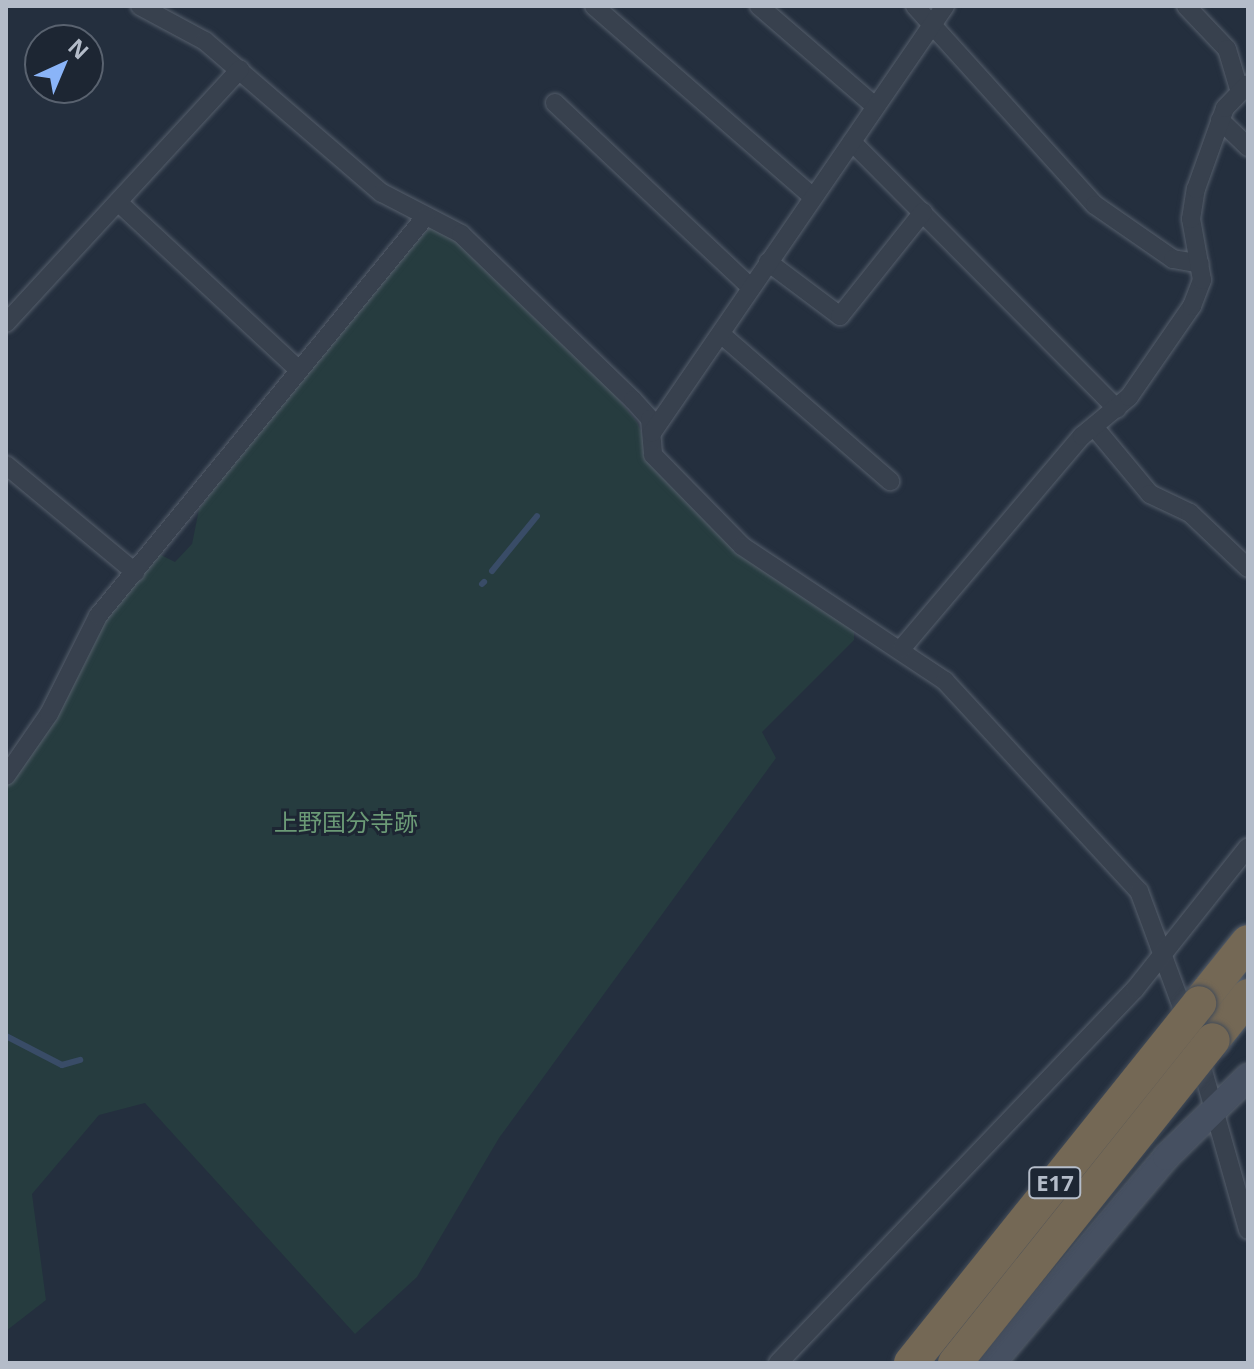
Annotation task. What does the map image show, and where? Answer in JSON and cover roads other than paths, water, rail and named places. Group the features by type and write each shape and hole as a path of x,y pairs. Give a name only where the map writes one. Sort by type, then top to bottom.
{"highway":[{"name":"E17","path":"911,1363 1248,942"},
{"name":"E17","path":"955,1363 1248,996"}],"street":[{"path":"140,6 240,69 366,182 461,234 580,341 650,419 653,455 742,546 902,648 945,681 1131,880 1166,954 1215,1105 1248,1230"},
{"path":"594,6 812,196"},
{"path":"759,6 875,106"},
{"path":"915,6 939,14 1095,205 1173,259 1200,264"},
{"path":"902,648 1095,428 1117,409 1196,299 1200,264 1192,210 1220,120 1243,86 1227,49 1186,6"},
{"path":"652,433 939,14"},
{"path":"6,323 240,69"},
{"path":"555,103 750,287"},
{"path":"1220,120 1248,147"},
{"path":"852,142 1117,409"},
{"path":"118,202 298,369"},
{"path":"768,262 840,316 923,212"},
{"path":"6,776 49,714 98,616 426,216"},
{"path":"722,335 890,481"},
{"path":"1095,428 1150,494 1190,513 1248,568"},
{"path":"6,465 135,572"},
{"path":"778,1363 1166,954 1248,847"},
{"path":"992,1363 1215,1105 1248,1077"}],"waterway":[{"path":"492,571 537,516"},
{"path":"6,1036 62,1065 80,1060"}],"park label":[{"name":"上野国分寺跡","path":"346,822"}]}
